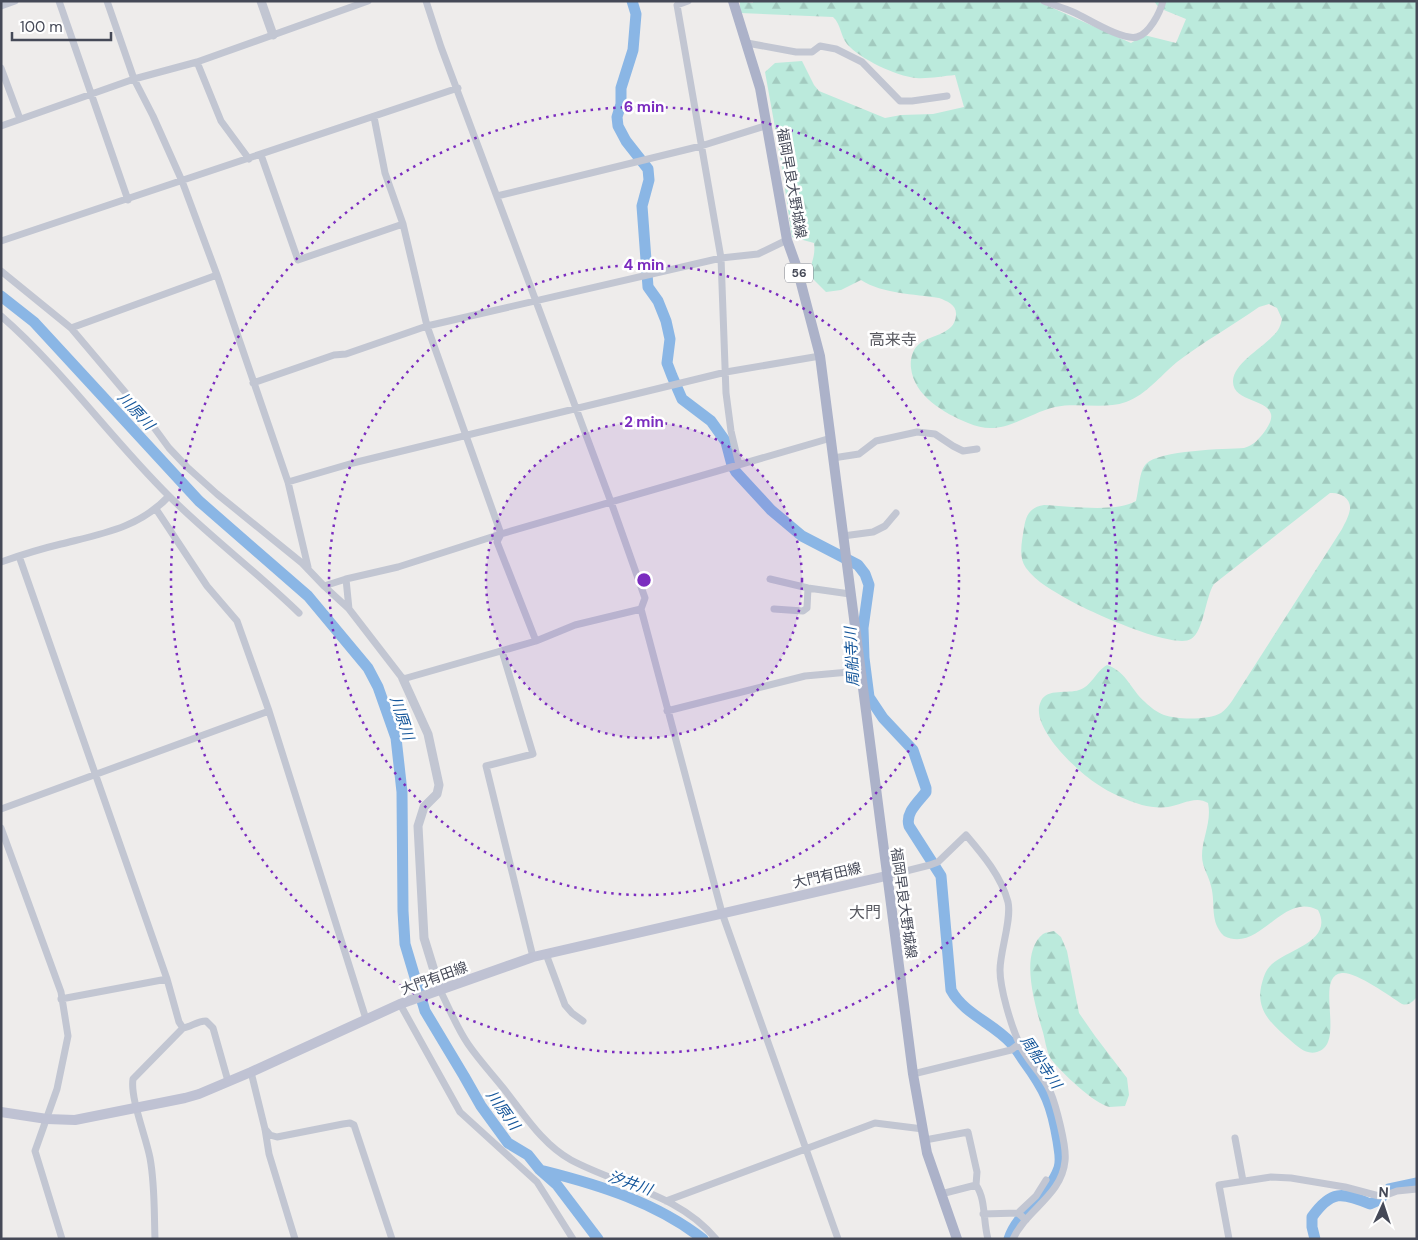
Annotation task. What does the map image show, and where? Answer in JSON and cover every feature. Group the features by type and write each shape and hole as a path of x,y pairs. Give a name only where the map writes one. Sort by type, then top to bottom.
{"main road":[{"name":"福岡早良大野城線","path":"732,1 760,88 787,240 797,268 820,356 913,1074 932,1169 957,1239"},
{"name":"大門有田線","path":"1,1112 47,1119 76,1120 200,1094 366,1019 533,957 886,876"}],"street":[{"path":"1,6 15,1"},
{"path":"58,1 128,200"},
{"path":"106,1 134,79 154,116 182,181 217,275 288,482 308,570"},
{"path":"261,1 273,35"},
{"path":"1,126 134,79 197,62 368,1"},
{"path":"426,1 645,598 641,609 722,913 838,1239"},
{"path":"688,1 677,5 721,258 726,393 731,431 739,465"},
{"path":"1044,1 1074,12 1095,24 1125,37 1135,38 1141,36 1149,28 1164,1"},
{"path":"747,43 796,52 812,52 820,46 826,46 862,62 900,101 948,96"},
{"path":"197,62 221,121 249,159"},
{"path":"1,68 20,120"},
{"path":"1,241 458,88"},
{"path":"374,117 385,173 403,224 427,326 501,534 497,542 536,642"},
{"path":"497,196 701,146 768,125"},
{"path":"261,155 298,260 403,224"},
{"path":"253,383 427,326 721,258 758,254 787,240"},
{"path":"1,272 71,328 181,461 217,494 288,551 349,609 403,679 428,734 439,785 437,794 424,806 418,826 424,938 436,992 468,1044 530,1124 554,1150 572,1161 666,1201 705,1226 716,1239"},
{"path":"71,328 217,275"},
{"path":"1,316 55,370 169,496 237,559 276,590 299,612"},
{"path":"288,482 353,463 675,384 726,372 820,356"},
{"path":"833,458 859,454 876,441 917,432 935,434 963,451 977,449"},
{"path":"324,586 398,567 501,534 830,438"},
{"path":"1,562 124,526 156,509 169,496"},
{"path":"156,509 207,586 237,621 268,711 366,1019"},
{"path":"843,536 873,532 886,526 896,513"},
{"path":"19,556 167,979 179,1022 183,1028"},
{"path":"346,579 349,609"},
{"path":"770,579 808,588 850,594"},
{"path":"774,609 803,611 807,608 808,588"},
{"path":"403,679 536,642 574,625 641,609"},
{"path":"502,651 533,754 486,766 533,957"},
{"path":"667,711 805,676 860,671"},
{"path":"1,809 268,711"},
{"path":"1,828 61,992 68,1036 58,1089 35,1151 62,1239"},
{"path":"886,876 938,862 966,835 991,865 1008,904 1000,969 1001,983 1019,1044 1050,1090 1065,1150 1062,1174 1054,1190 1022,1217 983,1214"},
{"path":"546,954 565,1005 583,1021"},
{"path":"61,998 167,979"},
{"path":"405,1003 460,1112 537,1182 573,1239"},
{"path":"155,1239 152,1170 135,1102 133,1079 183,1028 201,1021 209,1023 213,1028 228,1081"},
{"path":"913,1074 1011,1050 1019,1044"},
{"path":"251,1072 265,1129 268,1154 295,1239"},
{"path":"265,1129 270,1135 277,1137 343,1124 350,1123 354,1126 392,1239"},
{"path":"666,1201 875,1123 923,1129"},
{"path":"925,1140 968,1132 977,1172 976,1185 981,1191 988,1239"},
{"path":"1235,1138 1243,1181"},
{"path":"1228,1239 1220,1184 1271,1177 1292,1178 1345,1187 1379,1196 1417,1188"},
{"path":"1013,1239 1022,1217 1046,1180"},
{"path":"941,1194 976,1185"}],"green space":[{"path":"740,1 753,3 753,1 1037,1 1131,43 1144,35 1176,43 1186,19 1159,8 1154,1 1417,1 1417,997 1410,1003 1402,1004 1364,980 1348,973 1342,973 1334,977 1330,985 1329,1037 1325,1046 1313,1053 1302,1050 1272,1024 1268,1018 1261,1004 1261,987 1266,972 1272,964 1315,937 1320,929 1321,921 1318,910 1305,906 1293,909 1249,937 1237,939 1224,936 1216,924 1211,886 1202,860 1202,849 1209,817 1208,803 1193,800 1168,807 1151,807 1118,796 1089,778 1068,759 1048,735 1039,711 1041,701 1048,694 1083,688 1107,665 1120,672 1140,697 1162,714 1177,718 1193,718 1209,717 1221,713 1232,701 1342,529 1349,514 1349,502 1344,496 1330,493 1214,584 1208,597 1199,629 1191,639 1182,641 1167,639 1131,628 1079,605 1040,582 1026,568 1022,559 1025,523 1032,509 1044,505 1105,508 1127,505 1136,501 1142,471 1146,464 1153,459 1193,451 1244,448 1258,439 1271,420 1270,412 1266,407 1241,395 1235,389 1233,381 1239,367 1245,360 1278,330 1282,319 1277,308 1269,304 1259,307 1187,355 1171,367 1147,390 1126,402 1099,406 1073,405 1055,407 1012,424 991,428 968,423 940,409 918,387 913,378 911,362 917,346 951,327 956,315 955,309 948,302 939,298 889,291 861,280 841,290 826,292 810,276 814,243 792,237 765,72 775,63 802,61 819,91 885,118 901,115 933,114 964,107 955,75 916,78 899,74 869,61 853,50 845,41 838,23 833,17 740,13"},
{"path":"1054,931 1061,937 1067,951 1079,1013 1127,1078 1129,1095 1125,1106 1110,1107 1096,1100 1070,1079 1049,1056 1033,993 1030,966 1036,943 1043,934"}],"waterway":[{"name":"周船寺川","path":"632,1 636,14 633,50 621,88 621,104 617,117 618,126 626,141 648,169 649,180 642,206 648,287 658,301 666,321 670,339 667,363 682,399 711,421 726,442 732,465 736,472 771,510 802,536 858,565 865,574 869,585 863,628 864,658 869,697 883,718 913,750 926,788 926,792 911,812 908,821 909,826 941,876 951,990 963,1006 1004,1036 1013,1045 1038,1081 1050,1108 1060,1151 1059,1168 1048,1187 1019,1220 1009,1239"},
{"name":"川原川","path":"1,296 34,322 199,501 308,596 368,668 378,687 396,738 402,792 405,944 425,1011 481,1106 508,1143 528,1155 540,1170 557,1185 598,1239"},
{"name":"汐井川","path":"544,1171 586,1182 647,1205 667,1215 703,1239"},
{"name":"周船寺川","path":"1315,1239 1312,1217 1331,1198 1338,1196 1352,1197 1370,1204 1379,1200 1389,1189 1417,1183"}],"district":[{"name":"高来寺","path":"893,339"},
{"name":"大門","path":"865,912"}]}
